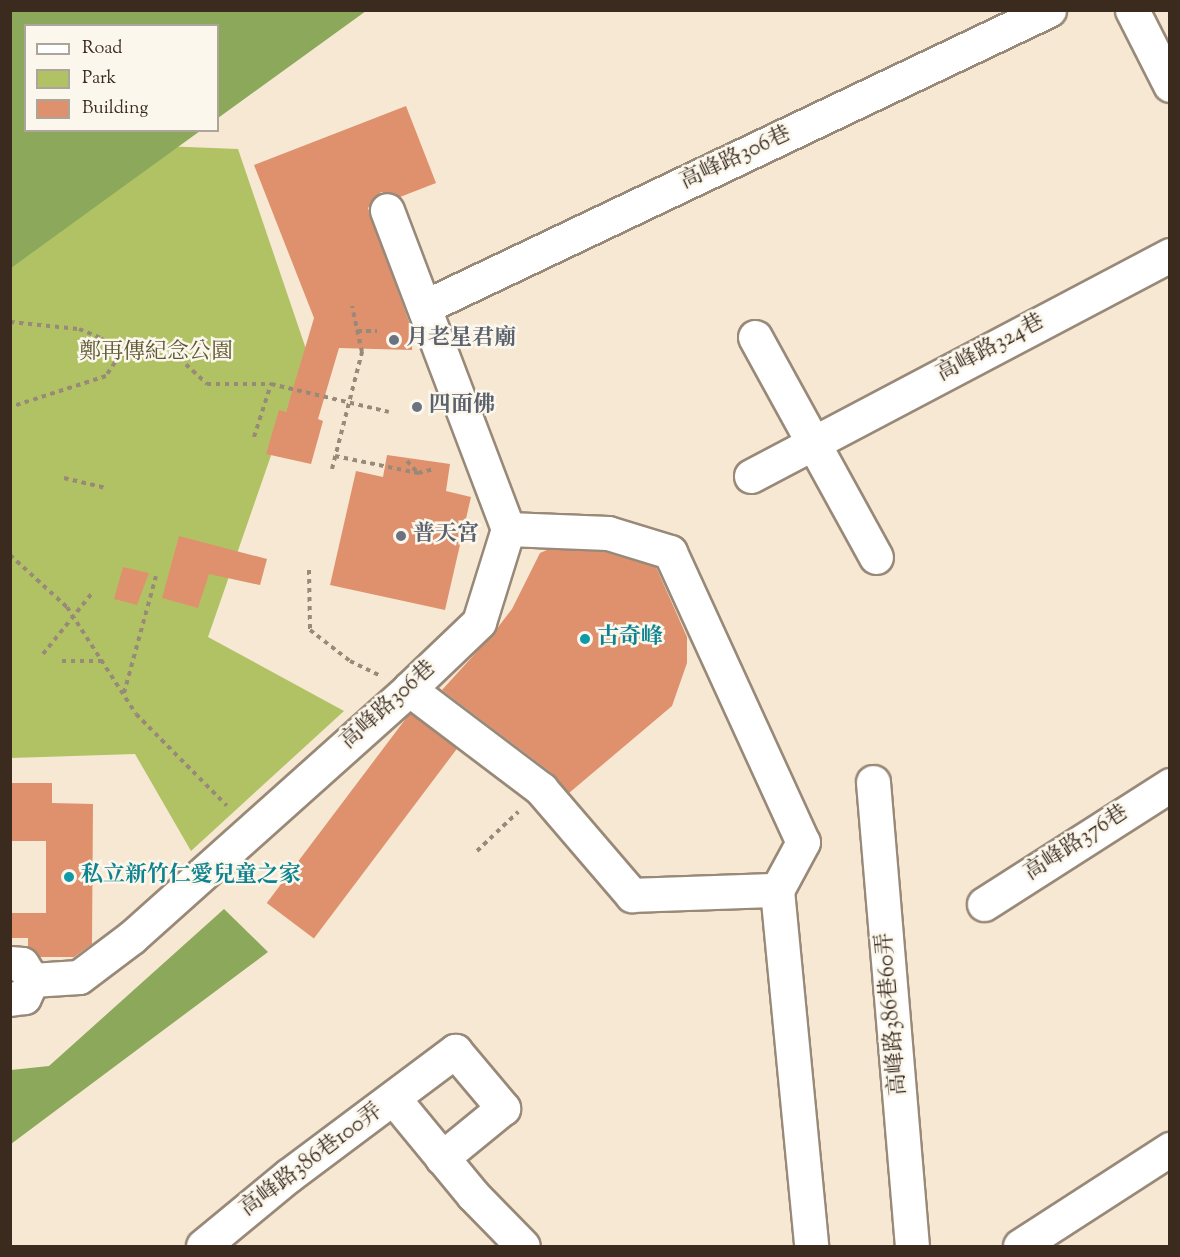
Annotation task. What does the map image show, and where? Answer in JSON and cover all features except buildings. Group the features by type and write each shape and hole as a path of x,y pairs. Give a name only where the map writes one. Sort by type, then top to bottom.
{"street":[{"name":"高峰路306巷","path":"424,307 1049,10"},
{"path":"1132,10 1170,85"},
{"path":"387,210 508,529 608,533 670,552 803,842 777,890 811,1246"},
{"name":"高峰路324巷","path":"751,476 1170,255"},
{"path":"754,337 876,557"},
{"name":"高峰路306巷","path":"18,981 79,977 132,937 409,689 479,622 508,529"},
{"path":"409,689 541,789 632,895 777,890"},
{"name":"高峰路386巷60弄","path":"873,782 912,1246"},
{"name":"高峰路376巷","path":"984,904 1170,785"},
{"name":"高峰路386巷100弄","path":"203,1246 288,1176 394,1099 455,1051 503,1108 442,1158"},
{"name":"高峰路386巷100弄","path":"394,1099 442,1158 524,1246"},
{"path":"1020,1246 1170,1149"}],"path":[{"path":"332,469 362,352 352,306"},
{"path":"10,322 79,329 101,338 120,356"},
{"path":"357,331 377,331"},
{"path":"10,407 106,376 120,356 166,346 207,384 271,384 389,412"},
{"path":"254,438 271,384"},
{"path":"335,456 418,473 434,469"},
{"path":"407,461 418,473"},
{"path":"64,478 106,488"},
{"path":"10,555 72,616 136,714 227,806"},
{"path":"309,570 310,630 350,661 409,689"},
{"path":"123,694 156,576"},
{"path":"43,654 92,593"},
{"path":"62,661 102,661"},
{"path":"477,851 541,789"}],"green space":[{"path":"11,10 366,10 219,117 219,24 24,24 24,132 199,132 11,268"},
{"name":"鄭再傳紀念公園","path":"11,140 238,149 307,352 208,637 344,711 191,851 135,754 11,758"},
{"path":"224,909 268,952 11,1144 11,1070 49,1066"}],"place":[{"name":"月老星君廟","path":"394,340"},
{"name":"四面佛","path":"417,407"},
{"name":"普天宮","path":"401,536"},
{"name":"古奇峰","path":"585,639"},
{"name":"私立新竹仁愛兒童之家","path":"69,877"}]}
